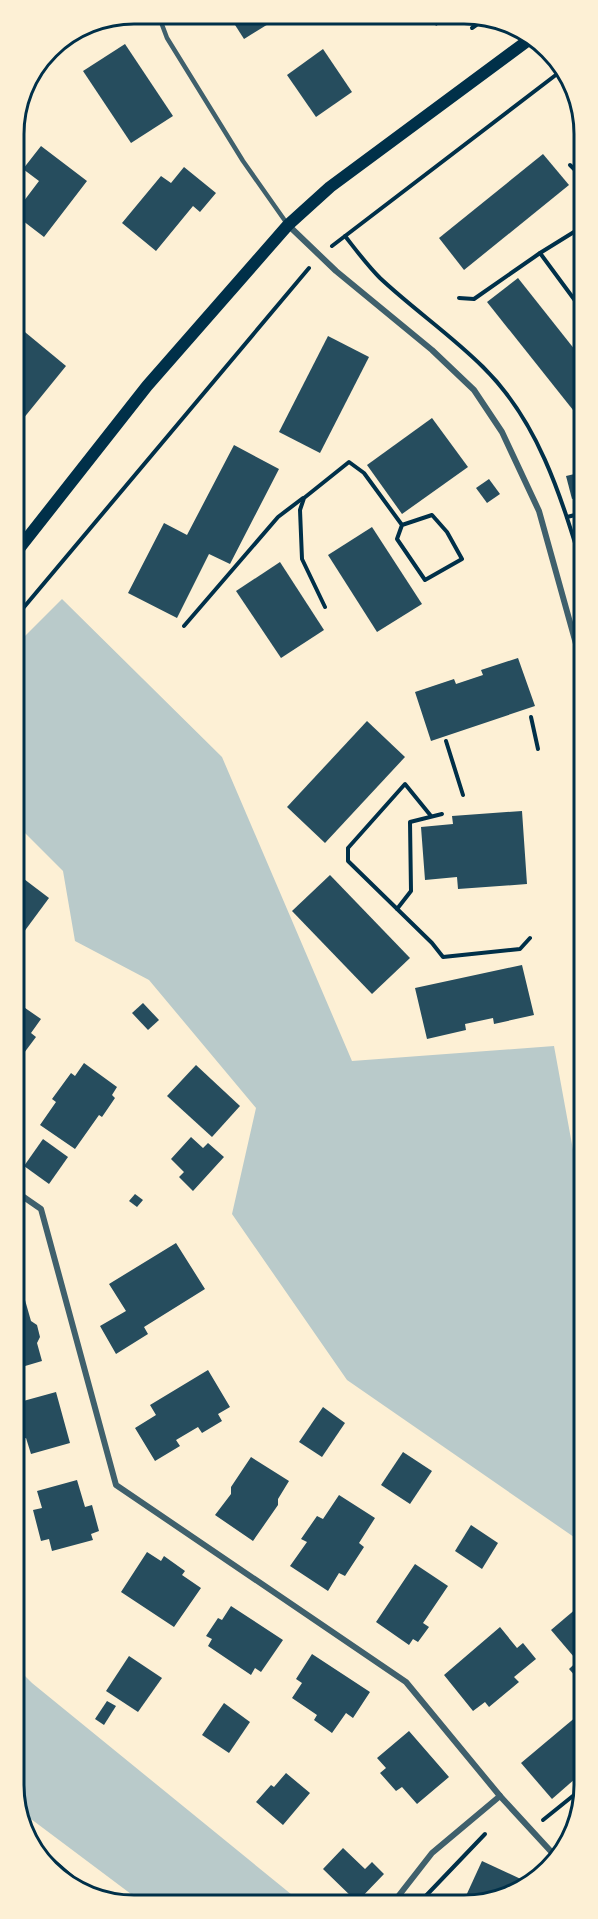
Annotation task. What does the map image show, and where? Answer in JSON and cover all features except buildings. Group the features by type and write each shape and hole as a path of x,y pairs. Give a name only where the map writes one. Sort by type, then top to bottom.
{"main road":[{"path":"24,542 147,386 288,225 330,187 525,43"}],"street":[{"path":"288,225 319,256 432,350 474,390 502,432 539,511 574,637"},
{"path":"24,1197 41,1209 116,1485 406,1682 500,1796 551,1852"},
{"path":"399,1895 432,1853 500,1796"}],"lane":[{"path":"162,24 167,38 243,161 288,225"}],"path":[{"path":"472,28 477,25"},
{"path":"24,607 319,256 556,75"},
{"path":"570,165 574,169"},
{"path":"459,298 474,299 574,231"},
{"path":"540,253 574,299"},
{"path":"184,626 278,517 349,462 364,473 402,525"},
{"path":"304,498 300,510 302,559 325,607"},
{"path":"432,515 447,532 462,559 425,580 397,539 402,525 432,515"},
{"path":"567,517 574,515"},
{"path":"531,717 538,749"},
{"path":"446,741 463,795"},
{"path":"431,816 405,784 348,848 348,861 432,943 443,957 520,949 530,938"},
{"path":"397,909 411,891 410,822 442,814"},
{"path":"531,1830 573,1796"},
{"path":"426,1895 485,1834"}],"shaded area":[{"path":"62,599 222,757 352,1061 554,1046 574,1155 574,1537 347,1380 232,1214 256,1108 149,980 75,941 63,871 24,832 24,637"},
{"path":"24,1675 292,1895 132,1895 29,1818 24,1792"}]}
